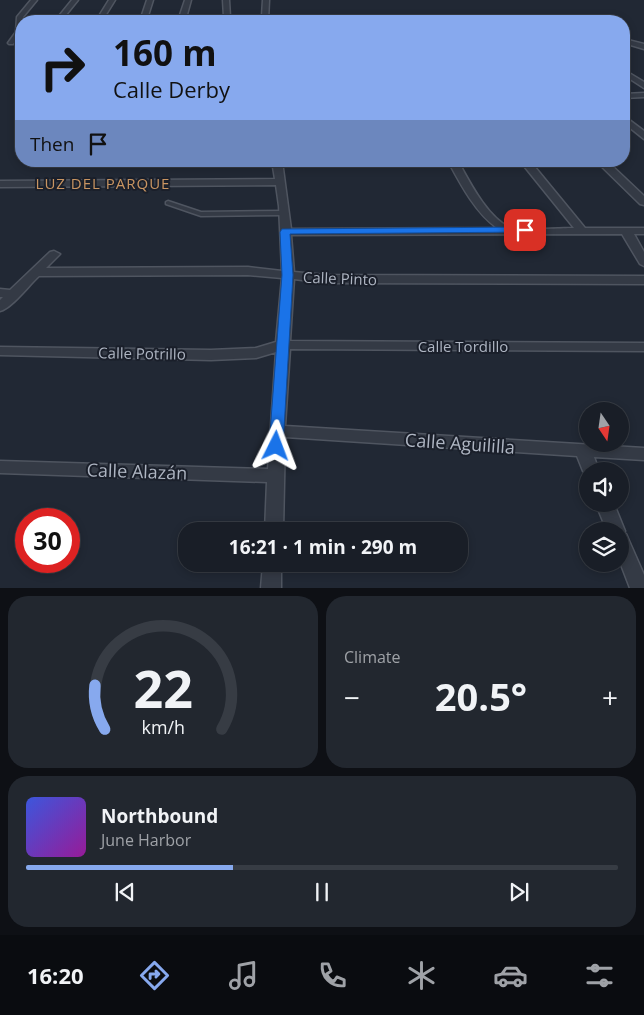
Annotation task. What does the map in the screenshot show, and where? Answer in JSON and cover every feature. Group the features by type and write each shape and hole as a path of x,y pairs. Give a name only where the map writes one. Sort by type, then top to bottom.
{"street":[{"path":"22,15 34,0"},
{"path":"63,15 75,0"},
{"path":"103,15 112,0"},
{"path":"145,15 150,0"},
{"path":"184,15 188,0"},
{"path":"225,15 226,0"},
{"path":"265,15 266,0"},
{"path":"15,36 8,44 15,43"},
{"path":"630,76 644,86"},
{"path":"630,95 644,94"},
{"path":"630,125 644,136"},
{"path":"274,522 277,431 288,275 284,213 278,167"},
{"path":"456,167 468,188 490,218 507,230"},
{"path":"530,167 581,230"},
{"path":"607,167 644,202"},
{"path":"0,184 279,182"},
{"path":"285,232 644,230"},
{"path":"626,231 644,262"},
{"path":"0,307 54,254"},
{"name":"Calle Pinto","path":"36,272 248,271 326,279 644,280"},
{"path":"0,293 15,294"},
{"name":"Calle Tordillo","path":"283,345 644,347"},
{"name":"Calle Potrillo","path":"0,351 211,355 256,353 283,345"},
{"name":"Calle Aguililla","path":"277,431 579,450"},
{"name":"Calle Aguililla","path":"614,452 644,454"},
{"name":"Calle Alazán","path":"0,467 275,476"},
{"path":"629,562 640,588"},
{"path":"271,588 272,572"}],"lane":[{"path":"168,203 201,214 284,213"}],"district":[{"name":"LUZ DEL PARQUE","path":"103,183"}],"route":[{"path":"276,446 288,275 285,232 525,230"}]}
